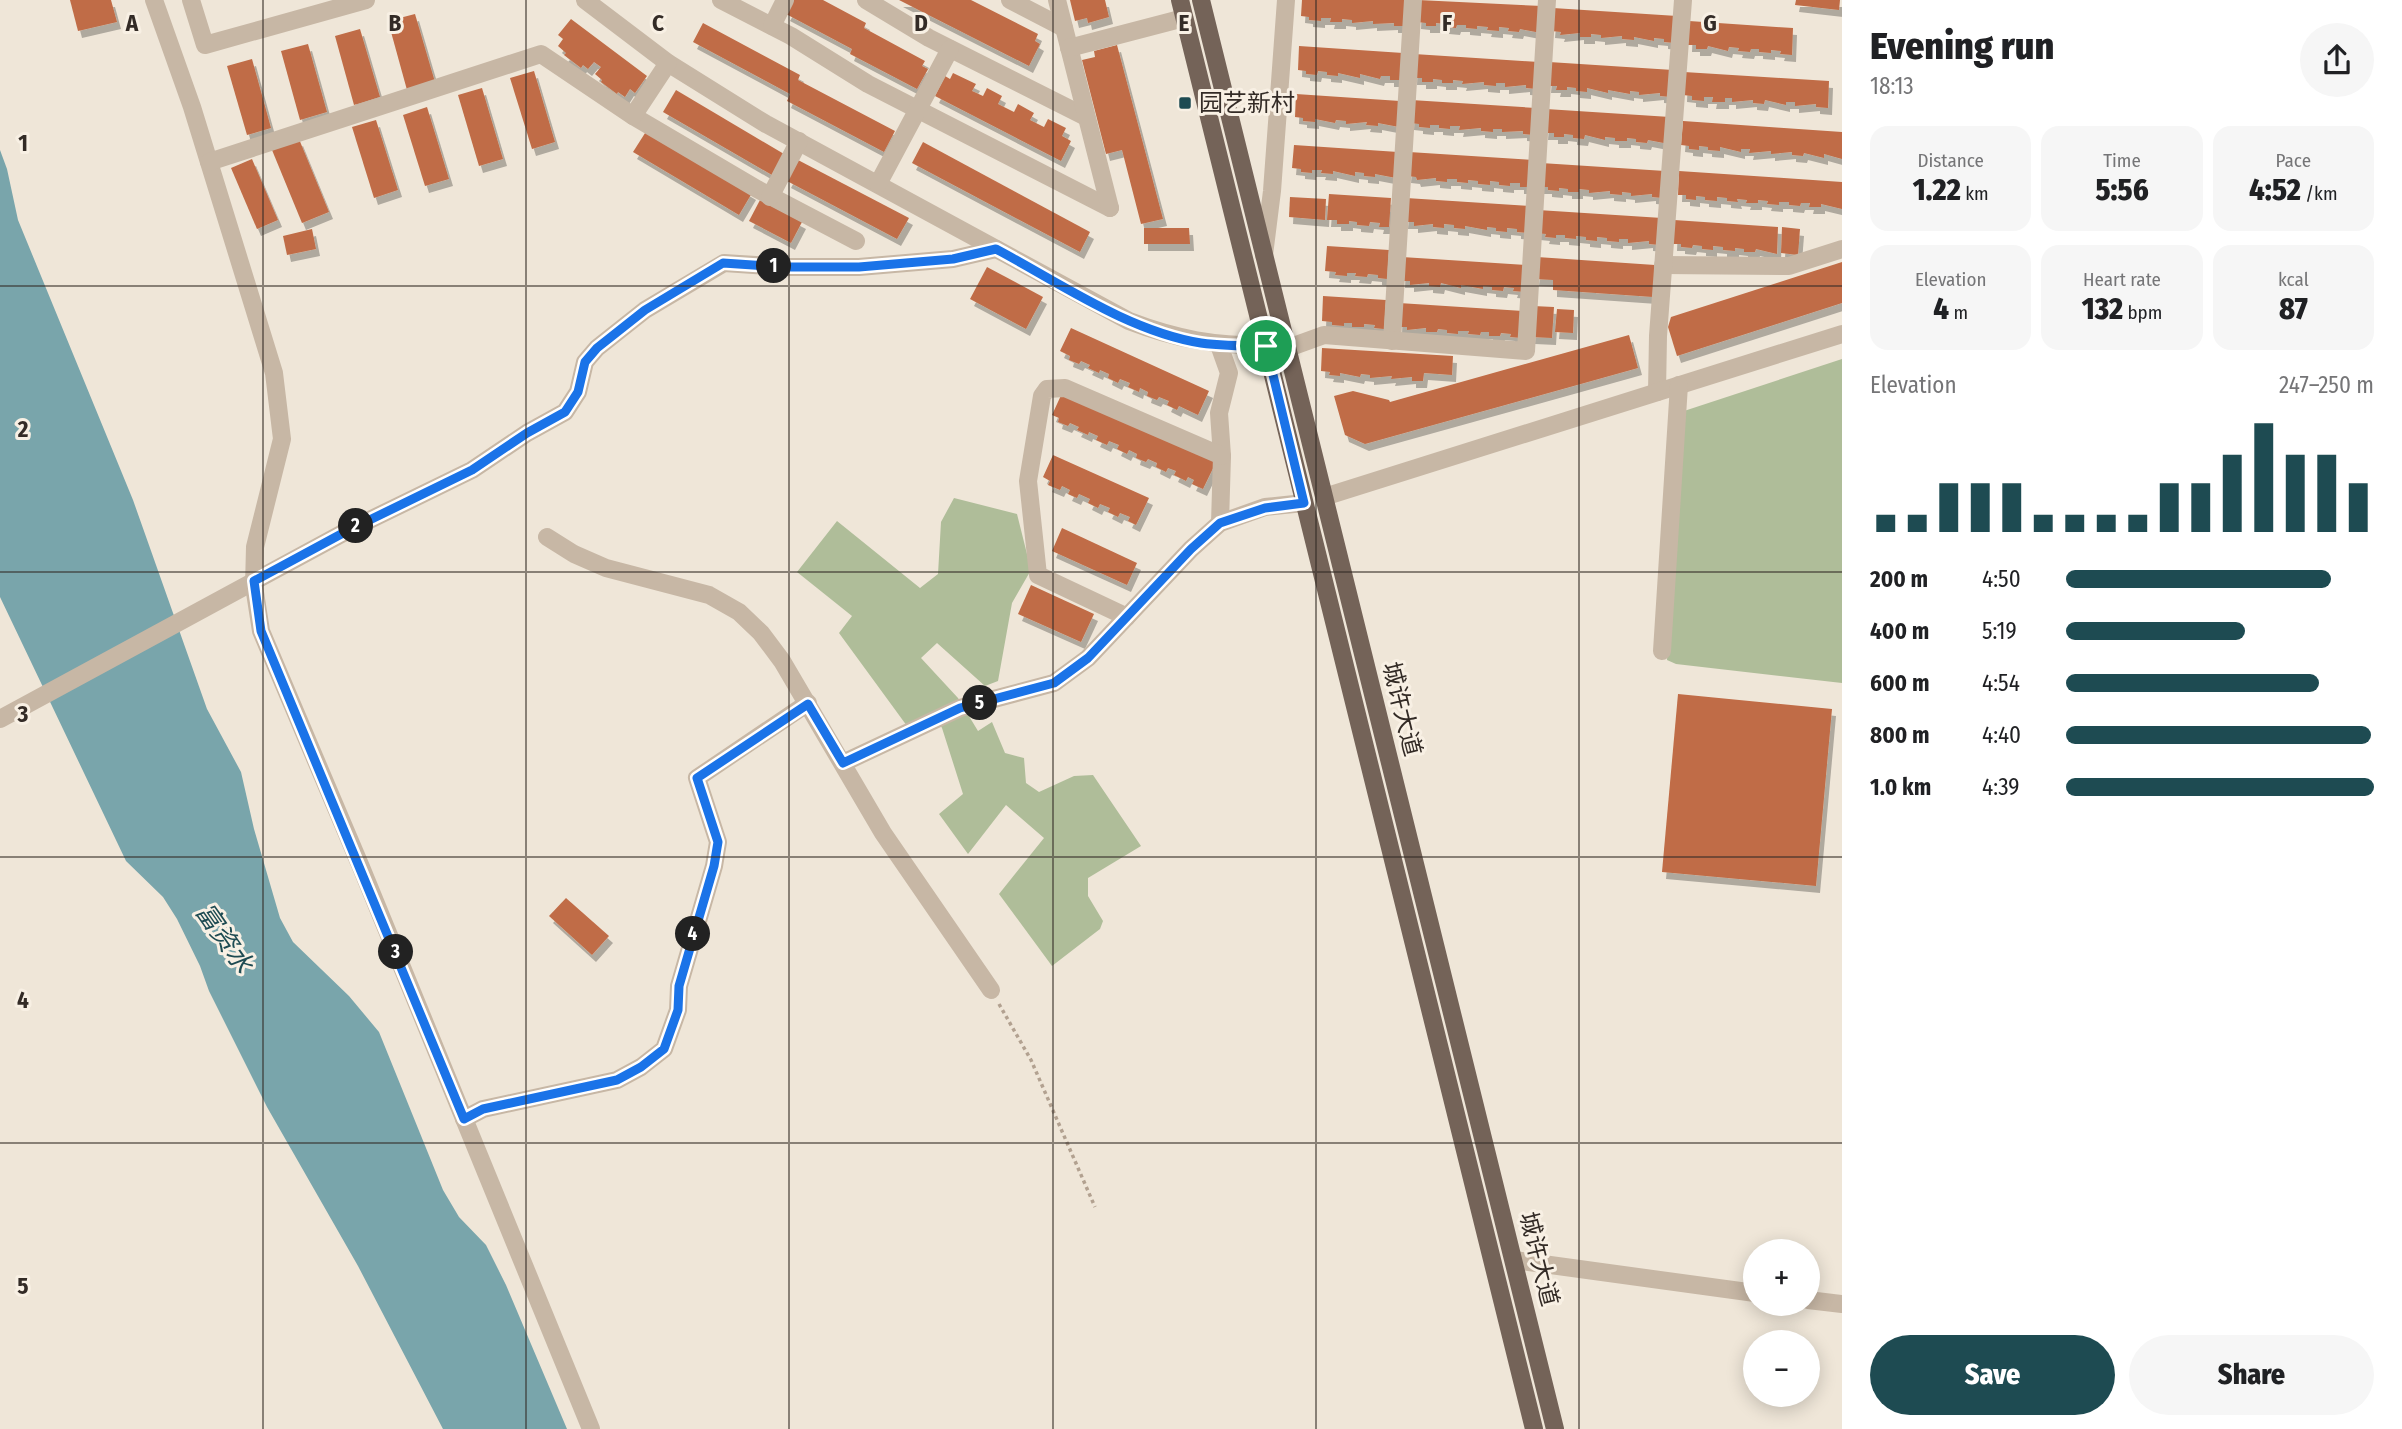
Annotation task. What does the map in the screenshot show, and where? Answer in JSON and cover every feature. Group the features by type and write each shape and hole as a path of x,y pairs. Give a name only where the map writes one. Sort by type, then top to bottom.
{"main road":[{"name":"城许大道","path":"1180,0 1534,1429"},
{"name":"城许大道","path":"1201,0 1555,1429"}],"street":[{"path":"154,0 209,162 274,373 282,439 255,547 254,581 261,631 590,1429"},
{"path":"191,0 205,45 366,0"},
{"path":"585,0 668,63 716,95 1129,321 1181,338 1219,345 1266,346"},
{"path":"721,0 772,26 845,71 1110,208 1057,0"},
{"path":"772,26 785,0"},
{"path":"866,0 950,49 1086,117"},
{"path":"1010,0 1064,28"},
{"path":"1264,255 1272,191 1286,0"},
{"path":"1392,341 1413,0"},
{"path":"1288,348 1324,334 1525,351 1547,0"},
{"path":"1657,392 1658,336 1683,0"},
{"path":"1069,48 1184,18"},
{"path":"878,184 950,49"},
{"path":"209,162 541,54 633,116 770,197 856,241"},
{"path":"633,116 668,63"},
{"path":"770,197 799,141"},
{"path":"0,719 345,532 472,470 527,433 565,412 578,392 585,362 597,348 645,310 723,263 785,267 859,267 953,259 996,249"},
{"path":"1663,265 1789,266 1842,249"},
{"path":"1324,497 1842,334"},
{"path":"1219,345 1229,373 1219,413 1222,456 1220,523"},
{"path":"1662,651 1679,385"},
{"path":"1127,617 1038,575 1028,481 1042,396 1047,389 1065,388 1222,456"},
{"path":"843,763 960,708 1054,683 1088,658 1191,549 1220,523 1265,508 1304,503"},
{"path":"547,537 574,554 606,568 693,590 717,599 739,612 773,646 883,833 991,990"},
{"path":"464,1119 483,1109 617,1080 641,1067 664,1049 678,1010 679,986 714,866 718,842 697,778 808,704"},
{"path":"1514,1260 1743,1291"},
{"path":"1820,1301 1842,1304"}],"path":[{"path":"991,990 1031,1060 1094,1207"}],"green space":[{"path":"1842,359 1842,683 1676,664 1667,660 1681,412"},
{"path":"954,498 1017,514 1031,570 1012,603 998,681 985,686 937,643 921,658 958,698 978,731 992,722 1005,753 1024,758 1026,783 1039,792 1074,776 1093,775 1141,846 1088,878 1088,896 1103,921 1100,929 1052,966 999,894 1044,838 1006,805 968,854 939,814 963,794 942,728 933,713 907,726 839,633 852,616 797,572 837,521 920,588 938,574 941,522"}],"water":[{"name":"富资水","path":"0,150 18,220 133,500 207,709 241,772 254,829 280,918 293,942 349,996 379,1032 443,1190 459,1217 486,1245 506,1285 567,1429 443,1429 358,1266 267,1107 209,991 177,919 163,897 126,861 0,597"}],"building":[{"path":"70,0 111,0 117,22 78,31"},
{"path":"794,0 823,0 866,23 864,28 925,61 922,66 928,69 917,89 850,54 852,49 786,14"},
{"path":"899,0 971,0 1038,34 1035,41 1040,44 1029,66"},
{"path":"1070,0 1105,0 1109,17 1088,23 1087,18 1075,21"},
{"path":"1302,0 1406,0 1405,26 1394,26 1394,23 1373,24 1373,21 1352,23 1352,20 1342,19 1342,22 1330,22 1331,18 1309,20 1309,17 1301,16"},
{"path":"1418,0 1542,6 1541,33 1520,29 1519,32 1508,31 1509,28 1499,27 1499,31 1477,26 1477,29 1466,28 1466,25 1445,27 1445,24 1436,23 1436,26 1426,26 1426,23 1417,22"},
{"path":"1796,0 1840,0 1839,10 1795,5"},
{"path":"1553,8 1677,16 1675,43 1654,38 1654,41 1634,37 1634,40 1622,39 1622,36 1601,38 1601,35 1591,34 1591,37 1580,37 1580,33 1560,35 1561,32 1551,31"},
{"path":"415,14 435,82 407,90 388,21"},
{"path":"571,19 647,76 635,93 630,89 625,97 618,92 617,94 595,74 601,67 594,62 588,69 583,65 581,68 564,55 566,53 558,46 563,39 558,35"},
{"path":"1689,21 1793,28 1792,55 1771,50 1771,53 1759,52 1759,49 1751,49 1750,52 1738,51 1739,48 1729,47 1728,51 1708,46 1707,49 1696,49 1696,45 1688,45"},
{"path":"703,23 800,75 798,80 895,131 884,152 787,101 790,94 693,42"},
{"path":"360,29 380,97 354,105 335,36"},
{"path":"308,44 327,112 300,120 281,51"},
{"path":"1117,45 1163,219 1141,224 1122,150 1106,154 1082,60 1095,57 1094,51"},
{"path":"1299,46 1403,53 1402,80 1390,80 1390,76 1381,76 1380,79 1360,74 1360,78 1338,73 1338,76 1327,75 1327,72 1318,71 1317,75 1306,74 1306,71 1298,70"},
{"path":"1414,54 1539,62 1537,89 1526,88 1526,85 1505,87 1505,83 1496,83 1496,86 1484,85 1484,82 1462,84 1463,81 1453,80 1453,83 1442,83 1442,80 1433,79 1433,82 1422,82 1422,78 1413,78"},
{"path":"252,59 271,128 247,135 227,66"},
{"path":"1549,62 1673,70 1671,97 1660,96 1660,93 1639,95 1639,92 1630,91 1630,94 1608,90 1608,93 1587,88 1587,92 1567,87 1567,90 1556,90 1557,86 1547,86"},
{"path":"534,71 555,142 532,149 510,78"},
{"path":"1684,72 1829,81 1828,108 1816,107 1816,104 1795,106 1795,102 1786,102 1786,105 1765,100 1764,104 1753,103 1753,100 1732,102 1732,98 1725,98 1725,102 1712,102 1713,97 1704,97 1704,101 1692,100 1692,96 1683,95"},
{"path":"953,73 976,84 972,91 983,96 987,88 1002,96 998,104 1014,112 1018,104 1034,113 1030,120 1044,127 1048,119 1066,128 1062,136 1071,141 1061,161 935,96 945,76 950,79"},
{"path":"482,88 503,159 479,166 458,95"},
{"path":"676,90 784,154 772,175 663,112"},
{"path":"1296,94 1400,101 1399,127 1378,123 1378,126 1366,125 1367,122 1346,124 1346,121 1336,120 1335,123 1315,119 1315,122 1303,121 1303,118 1295,117"},
{"path":"1411,100 1536,108 1534,135 1523,134 1523,131 1502,132 1502,129 1493,129 1493,132 1481,131 1481,128 1459,130 1460,126 1450,126 1450,129 1439,128 1439,125 1419,127 1419,124 1410,123"},
{"path":"427,107 449,179 425,186 403,115"},
{"path":"1546,109 1670,117 1669,144 1648,140 1647,143 1636,142 1636,139 1627,138 1627,141 1615,141 1615,138 1605,137 1605,140 1585,135 1584,139 1564,134 1564,137 1554,137 1554,133 1544,133"},
{"path":"376,120 398,190 374,198 352,127"},
{"path":"1683,121 1842,132 1842,159 1824,154 1824,158 1804,153 1803,156 1792,155 1792,152 1749,153 1750,149 1741,149 1741,152 1720,147 1720,151 1699,146 1699,150 1689,149 1689,146 1681,145"},
{"path":"647,130 752,193 739,215 633,152"},
{"path":"299,139 329,212 302,223 272,150"},
{"path":"923,142 1090,232 1080,252 912,163"},
{"path":"1294,145 1398,152 1396,178 1375,174 1375,177 1364,176 1364,173 1355,172 1355,176 1333,171 1333,174 1321,173 1322,170 1301,172 1301,169 1292,168"},
{"path":"1409,152 1533,160 1531,187 1520,187 1520,183 1499,185 1499,182 1490,181 1490,185 1468,180 1468,183 1457,182 1457,179 1447,179 1447,182 1436,181 1436,178 1417,180 1416,177 1407,176"},
{"path":"252,159 278,220 257,229 231,168"},
{"path":"798,160 909,218 897,239 787,181"},
{"path":"1541,163 1665,171 1663,198 1652,197 1652,194 1610,194 1610,191 1589,193 1589,190 1579,189 1579,192 1568,192 1568,189 1559,188 1559,191 1548,190 1548,187 1539,187"},
{"path":"1679,171 1842,182 1842,209 1821,204 1821,207 1809,207 1810,203 1801,203 1800,206 1779,202 1779,205 1758,200 1758,203 1746,203 1747,200 1727,201 1727,198 1717,197 1717,201 1696,196 1696,200 1686,199 1686,195 1678,195"},
{"path":"1329,194 1391,198 1389,227 1379,227 1380,223 1370,222 1369,226 1349,221 1349,224 1337,224 1337,220 1327,220"},
{"path":"1290,197 1326,199 1325,220 1289,217"},
{"path":"1406,198 1530,206 1528,233 1507,228 1507,232 1487,227 1487,230 1465,226 1465,229 1454,228 1454,225 1444,224 1444,228 1433,227 1433,224 1414,226 1414,222 1404,222"},
{"path":"760,200 802,222 791,243 749,221"},
{"path":"1538,210 1662,218 1660,245 1649,244 1649,241 1628,243 1628,239 1619,239 1619,242 1597,237 1597,241 1576,236 1576,239 1565,238 1565,235 1545,237 1546,234 1536,233"},
{"path":"1674,220 1778,227 1777,254 1756,249 1755,252 1744,252 1744,249 1723,250 1723,247 1713,246 1713,250 1693,245 1692,248 1681,247 1681,244 1673,244"},
{"path":"1782,227 1800,229 1798,255 1781,253"},
{"path":"1144,228 1189,228 1190,244 1144,244"},
{"path":"312,229 316,249 287,255 283,236"},
{"path":"1327,246 1389,250 1387,279 1378,278 1378,275 1368,274 1367,277 1347,273 1347,276 1325,271"},
{"path":"1402,257 1526,265 1525,292 1504,287 1503,291 1483,286 1483,289 1461,285 1461,288 1441,283 1440,287 1429,286 1429,283 1410,285 1410,281 1401,281"},
{"path":"1537,257 1655,265 1653,297 1553,290 1553,280 1535,279"},
{"path":"1842,262 1842,303 1677,356 1668,327 1671,317"},
{"path":"987,267 1043,297 1026,329 970,299"},
{"path":"1323,296 1386,300 1384,329 1374,328 1375,325 1352,327 1352,323 1344,323 1344,326 1322,321"},
{"path":"1399,303 1523,311 1522,338 1501,333 1500,336 1489,336 1489,332 1481,332 1480,335 1468,334 1469,331 1447,333 1447,330 1438,329 1437,332 1426,332 1426,328 1407,330 1407,327 1398,327"},
{"path":"1533,306 1554,307 1552,338 1531,337"},
{"path":"1557,309 1574,310 1573,333 1555,332"},
{"path":"1071,328 1209,391 1198,415 1179,406 1177,410 1167,405 1169,401 1147,396 1148,392 1140,388 1139,392 1128,387 1130,383 1120,379 1118,383 1108,378 1109,374 1088,368 1090,365 1081,361 1079,364 1069,360 1070,356 1060,351"},
{"path":"1629,335 1638,368 1365,444 1345,435 1334,396 1353,391 1390,402"},
{"path":"1322,348 1453,356 1452,375 1424,373 1423,381 1412,381 1412,377 1391,379 1392,376 1370,378 1370,375 1361,374 1360,377 1340,373 1340,376 1329,375 1330,372 1321,371"},
{"path":"1063,391 1216,462 1203,489 1192,484 1194,480 1188,477 1186,481 1174,475 1176,471 1168,468 1166,472 1156,467 1157,463 1136,458 1137,454 1129,450 1127,454 1117,449 1119,445 1109,441 1107,445 1096,440 1098,436 1077,430 1079,427 1058,422 1059,418 1052,415"},
{"path":"1053,455 1149,498 1136,525 1128,521 1130,517 1120,513 1118,517 1108,512 1110,508 1100,504 1098,508 1088,503 1090,499 1079,494 1077,498 1068,494 1070,490 1062,486 1060,490 1048,485 1050,481 1043,477"},
{"path":"1062,528 1137,563 1127,585 1052,551"},
{"path":"1031,585 1094,614 1081,642 1018,614"},
{"path":"1678,694 1832,709 1816,886 1662,872"},
{"path":"566,898 609,936 592,955 549,916"}],"place":[{"name":"园艺新村","path":"1185,103"}],"route":[{"path":"996,249 1129,321 1155,331 1219,345 1266,346 1304,503 1250,511 1220,523 1191,549 1088,658 1054,683 960,708 843,763 808,704 697,778 718,842 714,866 679,986 678,1010 664,1049 641,1067 617,1080 483,1109 464,1119 261,631 254,581 345,532 472,470 527,433 565,412 578,392 585,362 597,348 645,310 723,263 785,267 859,267 953,259 996,249"}]}
